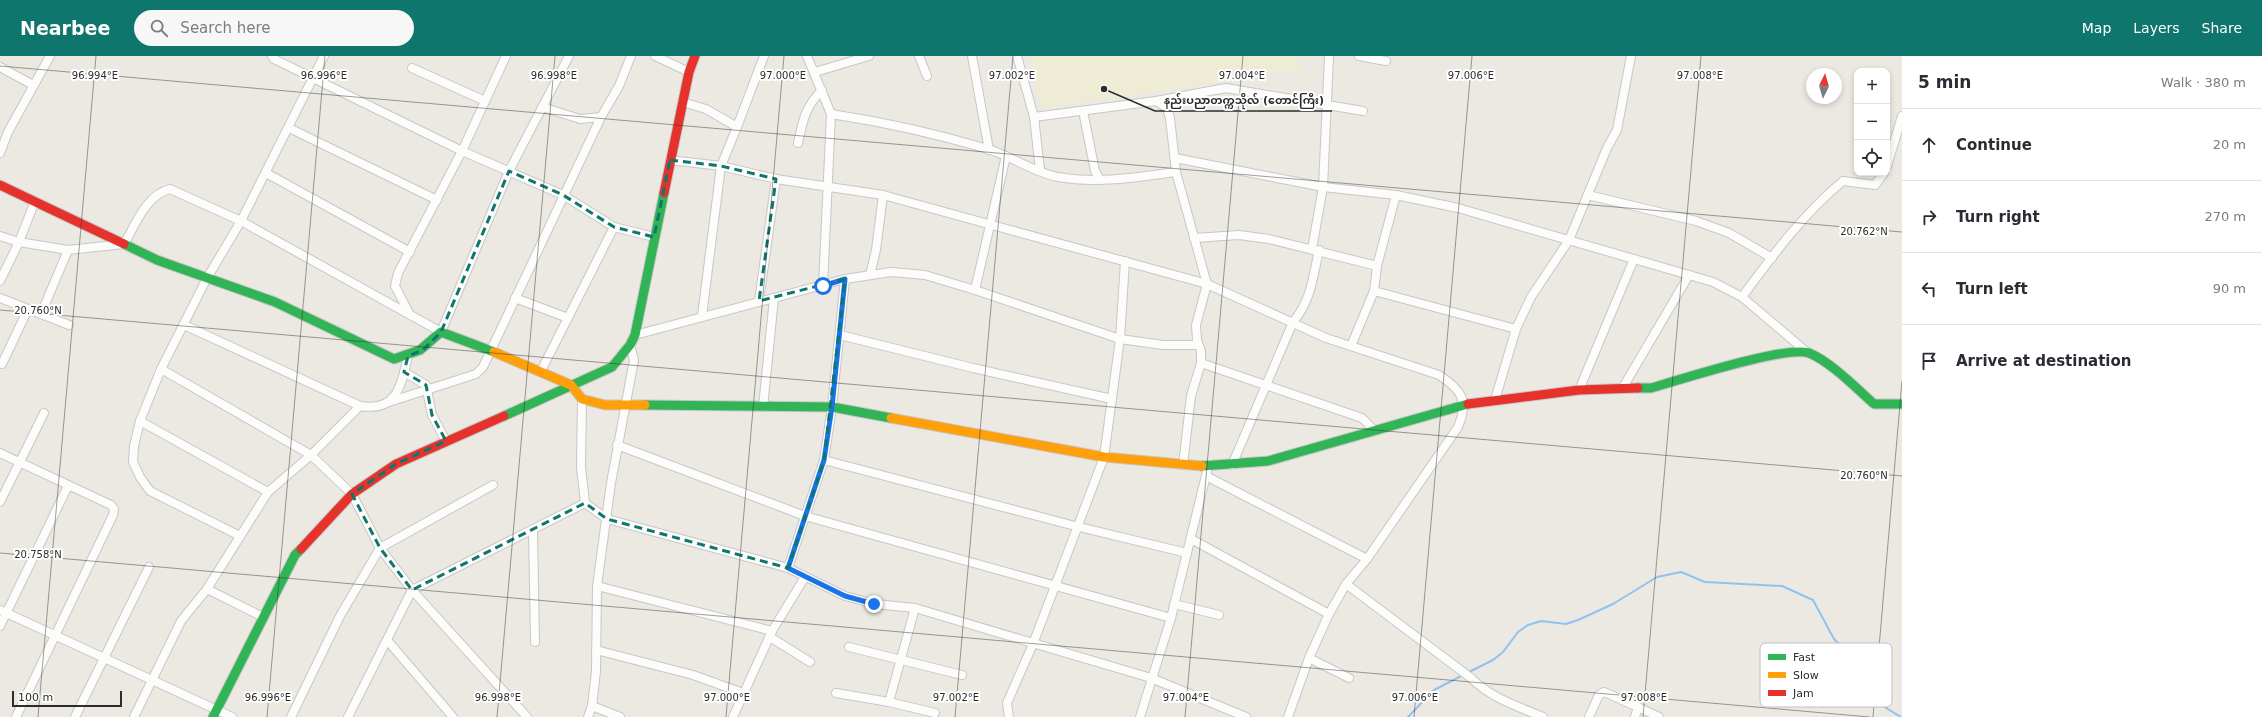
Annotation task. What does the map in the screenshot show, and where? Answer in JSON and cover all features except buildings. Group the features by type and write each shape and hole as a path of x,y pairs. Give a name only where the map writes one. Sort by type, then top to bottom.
{"street":[{"path":"0,153 8,132 50,56"},
{"path":"272,56 274,59 462,151 563,195 614,227 654,237"},
{"path":"240,536 150,490 140,477 133,462 134,446 140,421 161,369 207,278 241,221 266,173 324,56"},
{"path":"410,316 397,292 395,283 462,151 506,56"},
{"path":"0,185 157,260 275,302 394,358 408,356 423,350 440,332 509,171 569,56"},
{"path":"184,325 360,406 374,408 476,374 483,367 563,195 601,117 619,86 631,56"},
{"path":"655,56 689,72"},
{"path":"214,713 295,556 352,494 396,464 612,367 630,345 635,335 647,283 654,237 682,102 689,72 695,56"},
{"path":"702,316 721,166 764,56"},
{"path":"807,56 815,72 831,114 826,186 823,286"},
{"path":"815,72 869,56"},
{"path":"919,56 927,76"},
{"path":"972,56 988,150"},
{"path":"1017,56 1034,117 1040,170"},
{"path":"1232,465 1293,322 1304,309 1310,295 1324,187 1329,56"},
{"path":"1359,56 1386,61"},
{"path":"1495,400 1516,329 1531,297 1570,240 1607,148 1617,130 1631,56"},
{"path":"0,67 33,85"},
{"path":"412,68 485,101"},
{"path":"1034,117 1156,101 1226,88 1259,92 1326,106 1363,111"},
{"path":"798,143 803,119 810,103 822,90"},
{"path":"1156,101 1167,108 1169,113 1176,172 1207,284 1196,325 1202,363 1192,396 1183,466"},
{"path":"682,102 706,109 737,127"},
{"path":"542,107 580,119 601,117"},
{"path":"1082,111 1095,170 1100,180"},
{"path":"831,114 878,121 988,150 1057,177 1100,180 1176,172"},
{"path":"1890,156 1902,116"},
{"path":"289,128 437,200"},
{"path":"0,129 8,132"},
{"path":"975,290 989,224 1006,156"},
{"path":"1174,158 1324,187 1396,195 1458,208 1713,282 1742,297 1808,353 1838,372 1874,404 1902,404"},
{"path":"670,160 721,166 776,179 883,195 1207,284 1326,338 1439,376 1456,388 1465,404 1458,427 1367,559 1346,584 1329,614 1309,658 1288,717"},
{"path":"266,173 410,252"},
{"path":"1742,297 1805,216 1843,181 1875,185 1882,176"},
{"path":"760,301 776,179"},
{"path":"124,244 152,198 160,192 170,189 241,221 440,332 452,335 541,370 572,385 582,399 581,467 585,503 607,519 788,568 845,596 874,604 915,608 1151,678 1246,717"},
{"path":"870,275 876,250 883,195"},
{"path":"1352,346 1374,291 1378,266 1396,195"},
{"path":"1588,195 1696,221 1729,233 1772,258"},
{"path":"0,281 19,242 35,201"},
{"path":"541,370 614,227"},
{"path":"1194,238 1239,234 1316,249 1378,266"},
{"path":"0,236 19,242 68,250 124,244"},
{"path":"41,314 68,250"},
{"path":"1579,390 1634,259"},
{"path":"1009,717 1007,704 1033,644 1079,527 1104,457 1120,339 1125,261"},
{"path":"635,335 845,279 891,272 925,275 975,290 1120,339 1163,345 1198,345"},
{"path":"1622,389 1689,275"},
{"path":"788,568 824,460 832,407 845,279"},
{"path":"1374,291 1516,329"},
{"path":"0,298 69,325"},
{"path":"515,298 568,318"},
{"path":"763,406 774,298"},
{"path":"2,364 28,309"},
{"path":"840,336 972,368 1112,399"},
{"path":"588,717 592,706 596,650 597,586 617,445 634,360 630,345"},
{"path":"1207,471 1232,465 1268,462 1465,404 1579,390 1651,388 1776,354 1808,353"},
{"path":"389,402 398,390 408,356"},
{"path":"1202,363 1362,418 1375,431"},
{"path":"161,369 311,455 352,494 380,548 412,590 527,717"},
{"path":"404,372 426,385 432,415 446,442"},
{"path":"582,399 605,405 624,406 832,407 1104,457 1183,466 1207,471 1367,559"},
{"path":"134,717 181,621 207,589 268,492 311,455 360,406"},
{"path":"0,502 44,413"},
{"path":"140,421 268,492"},
{"path":"617,445 805,516 1170,618"},
{"path":"0,453 111,505 114,509 113,515 16,717"},
{"path":"824,460 1079,527 1187,553"},
{"path":"1140,717 1174,604 1207,471"},
{"path":"291,717 340,616 380,548 493,485"},
{"path":"0,626 3,611 68,486"},
{"path":"348,717 412,590 585,503"},
{"path":"533,529 535,642"},
{"path":"1190,539 1329,614"},
{"path":"75,717 149,567"},
{"path":"733,717 771,634 805,577"},
{"path":"1346,584 1496,698 1543,717"},
{"path":"597,586 771,634 810,662"},
{"path":"207,589 263,617"},
{"path":"1174,604 1219,615"},
{"path":"889,702 915,608"},
{"path":"3,611 152,680 214,713 232,717"},
{"path":"387,640 453,717"},
{"path":"849,647 962,675"},
{"path":"596,650 693,675 743,693"},
{"path":"1309,658 1349,678"},
{"path":"1589,717 1599,695 1604,692 1659,717"},
{"path":"836,693 889,702 935,713"},
{"path":"592,706 620,717"},
{"path":"1635,717 1638,707"}],"highlighted area":[{"path":"670,160 721,166 776,179 759,301 845,279 824,460 788,568 607,519 585,503 412,590 380,548 352,494 396,464 446,441 432,415 426,385 404,372 408,356 423,350 441,332 509,171 563,195 614,227 654,237"}],"shaded area":[{"path":"1028,56 1298,56 1301,70 1042,108"}],"waterway":[{"path":"1467,673 1493,660 1503,652 1518,632 1528,625 1541,621 1566,624 1578,620 1613,604 1657,577 1681,572 1705,582 1782,586 1813,600 1834,639 1838,643"},
{"path":"1408,717 1434,690 1463,675"},
{"path":"1885,707 1901,717"}],"traffic: fast":[{"path":"504,416 612,367 630,345 635,335 664,193"},
{"path":"124,244 157,260 275,302 394,359 420,350 441,332 494,352"},
{"path":"1638,388 1651,388 1757,358 1797,352 1809,353 1826,363 1874,404 1902,404"},
{"path":"1202,466 1268,461 1468,404"},
{"path":"645,405 832,407 891,418"},
{"path":"213,717 295,555 301,549"}],"traffic: slow":[{"path":"494,352 571,385 582,399 605,405 645,405"},
{"path":"891,418 1104,457 1202,466"}],"traffic: jam":[{"path":"664,193 689,72 695,56"},
{"path":"0,185 124,244"},
{"path":"1468,404 1579,390 1638,388"},
{"path":"301,549 352,494 396,464 504,416"}],"place":[{"name":"နည်းပညာတက္ကသိုလ် (တောင်ကြီး)","path":"1104,89"}],"route":[{"path":"823,286 845,279 832,407 824,460 788,568 845,596 874,604"}]}
